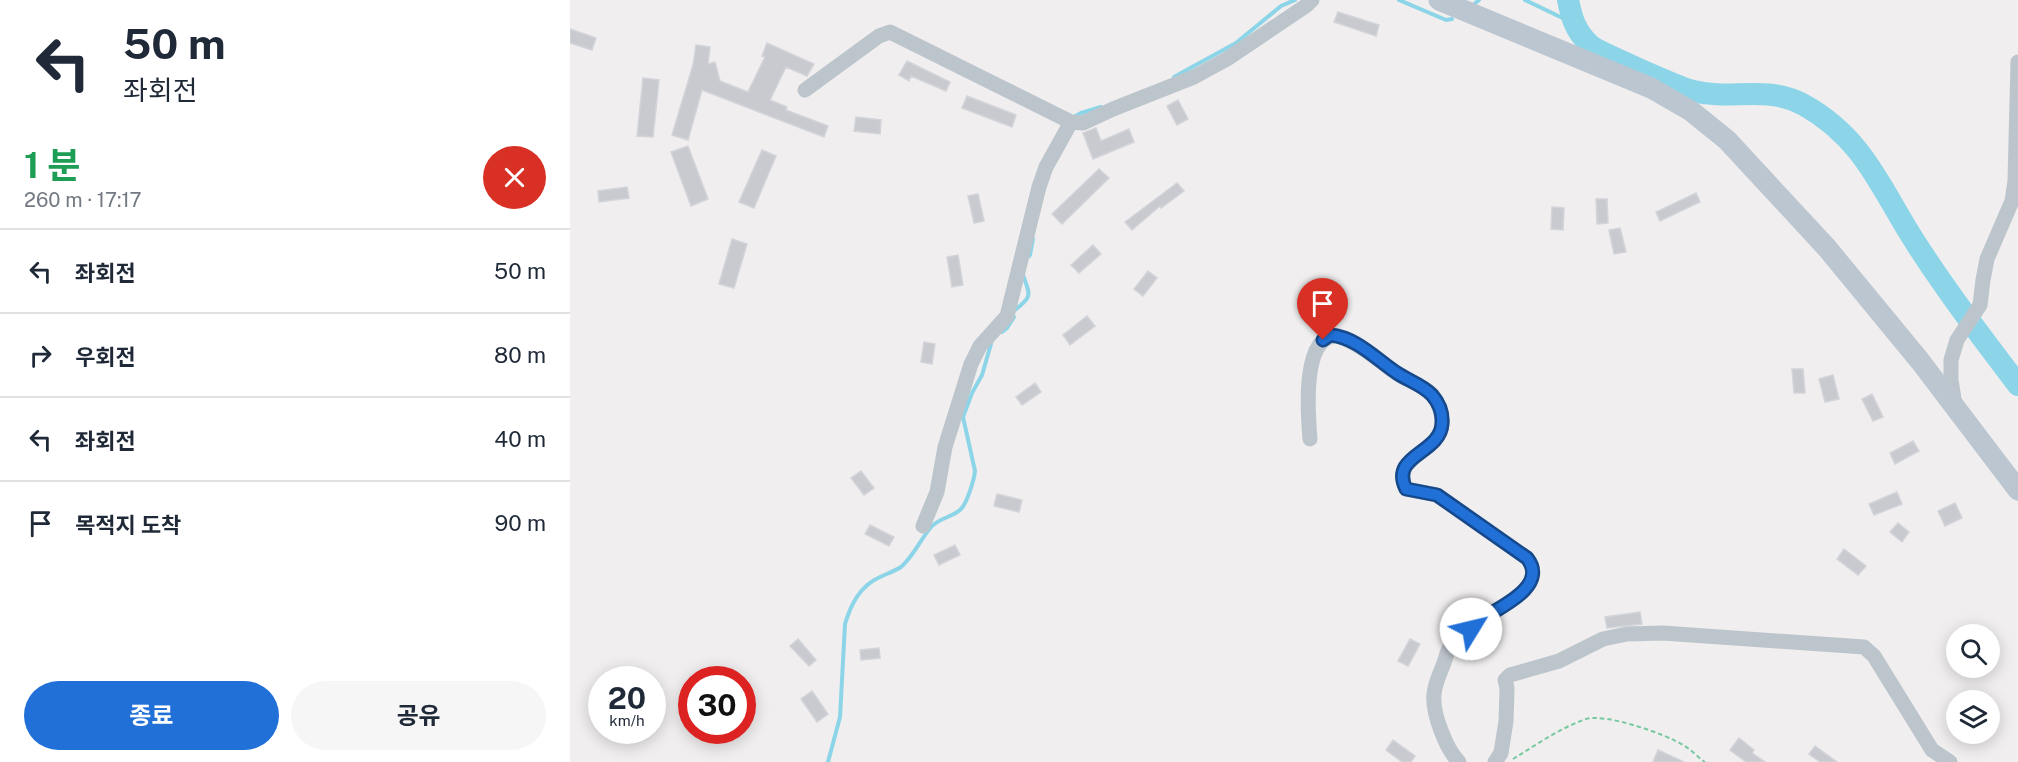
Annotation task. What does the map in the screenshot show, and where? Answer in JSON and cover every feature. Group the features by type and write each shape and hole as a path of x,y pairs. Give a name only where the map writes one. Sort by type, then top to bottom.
{"main road":[{"path":"1439,0 1652,88 1691,111 1727,140 1827,248 1920,361 2018,490"}],"street":[{"path":"805,90 879,36 890,32 1071,122 1083,123 1202,73 1265,34 1312,0"},
{"path":"1956,408 1950,380 1951,360 1957,340 1980,305 1987,259 2012,201 2015,181 2018,62"},
{"path":"923,525 937,492 945,447 971,364 980,346 1007,316 1039,187 1046,167 1071,122"},
{"path":"1310,439 1308,395 1315,351 1330,335 1338,336 1381,359 1395,372 1430,392 1438,404 1442,426 1435,442 1415,455 1402,472 1402,482 1406,489 1437,495 1532,563 1532,578 1523,592 1511,603 1488,615 1454,640 1449,647 1434,695 1441,730 1449,750 1459,762"},
{"path":"1495,762 1502,753 1507,698 1505,680 1510,675 1559,661 1613,636 1663,633 1864,647 1874,656 1932,750 1950,762"}],"path":[{"path":"1508,762 1548,737 1588,718 1613,720 1670,738 1685,746 1705,762"}],"building":[{"path":"1338,12 1379,25 1376,36 1334,22"},
{"path":"570,29 596,38 592,50 570,43"},
{"path":"767,43 814,64 807,76 786,67 770,100 787,107 786,110 828,126 824,137 702,90 688,140 672,135 693,65 696,45 710,47 708,64 715,62 720,81 748,92 765,57 762,56"},
{"path":"907,61 950,82 946,91 911,76 909,81 899,75"},
{"path":"643,78 659,80 653,137 637,136"},
{"path":"967,96 1016,115 1012,127 962,108"},
{"path":"1178,100 1188,119 1177,125 1167,106"},
{"path":"856,117 881,120 880,134 854,131"},
{"path":"1096,128 1101,141 1129,129 1134,142 1093,159 1083,133"},
{"path":"688,146 708,199 691,206 671,152"},
{"path":"762,150 776,156 754,208 739,202"},
{"path":"1099,169 1109,178 1062,224 1052,214"},
{"path":"1177,183 1184,191 1161,208 1160,206 1132,230 1125,222"},
{"path":"627,187 629,198 599,202 598,191"},
{"path":"1696,193 1700,202 1660,221 1656,212"},
{"path":"978,194 984,221 974,223 968,196"},
{"path":"1596,199 1607,199 1608,223 1597,224"},
{"path":"1552,207 1564,208 1563,230 1551,229"},
{"path":"1620,228 1626,252 1614,254 1609,230"},
{"path":"732,239 747,244 734,288 719,284"},
{"path":"1093,245 1101,254 1079,273 1071,265"},
{"path":"958,255 963,285 952,287 947,257"},
{"path":"1148,271 1157,278 1143,296 1134,289"},
{"path":"1087,316 1095,326 1070,345 1063,335"},
{"path":"924,342 935,344 932,364 921,362"},
{"path":"1792,369 1803,369 1805,393 1794,393"},
{"path":"1833,375 1839,399 1825,402 1819,379"},
{"path":"1035,383 1041,392 1022,405 1016,397"},
{"path":"1872,394 1883,417 1873,421 1862,399"},
{"path":"1913,441 1919,451 1895,464 1890,453"},
{"path":"861,471 874,488 864,495 851,478"},
{"path":"1897,492 1902,504 1874,515 1869,504"},
{"path":"997,494 1022,500 1019,512 994,506"},
{"path":"1955,503 1962,518 1945,526 1938,511"},
{"path":"1898,523 1909,532 1902,542 1890,532"},
{"path":"870,525 894,537 889,546 865,534"},
{"path":"955,545 960,555 939,565 934,555"},
{"path":"1844,549 1866,566 1858,575 1837,559"},
{"path":"1640,612 1642,624 1607,628 1605,617"},
{"path":"798,639 816,660 809,666 790,646"},
{"path":"1410,639 1420,644 1408,666 1398,661"},
{"path":"879,648 880,658 861,660 860,650"},
{"path":"812,691 828,714 817,722 801,699"},
{"path":"1739,738 1754,750 1752,753 1765,762 1746,762 1730,750"},
{"path":"1393,740 1415,756 1411,762 1402,762 1386,750"},
{"path":"1815,746 1837,762 1820,762 1809,754"},
{"path":"1658,750 1684,762 1653,762"}],"waterway":[{"path":"1174,77 1236,43 1281,6 1295,0"},
{"path":"1399,0 1446,20 1452,19"},
{"path":"1471,7 1479,0"},
{"path":"1525,0 1573,23"},
{"path":"1568,0 1575,24 1584,39 1595,48 1621,61 1693,91 1707,94 1776,95 1790,99 1804,105 1842,133 1870,167 1929,263 2018,385"},
{"path":"1074,117 1101,107"},
{"path":"1028,257 1033,239"},
{"path":"1015,310 1028,295 1023,275"},
{"path":"1002,332 1014,317"},
{"path":"828,762 840,717 847,617 857,596 867,585 901,567 932,526 963,507 972,486 975,471 963,417 982,375 991,344"}],"route":[{"path":"1323,340 1330,335 1346,339 1430,392 1438,404 1442,426 1435,442 1415,455 1402,472 1402,482 1406,489 1437,495 1532,563 1532,578 1523,592 1511,603 1488,615 1471,629"}]}
